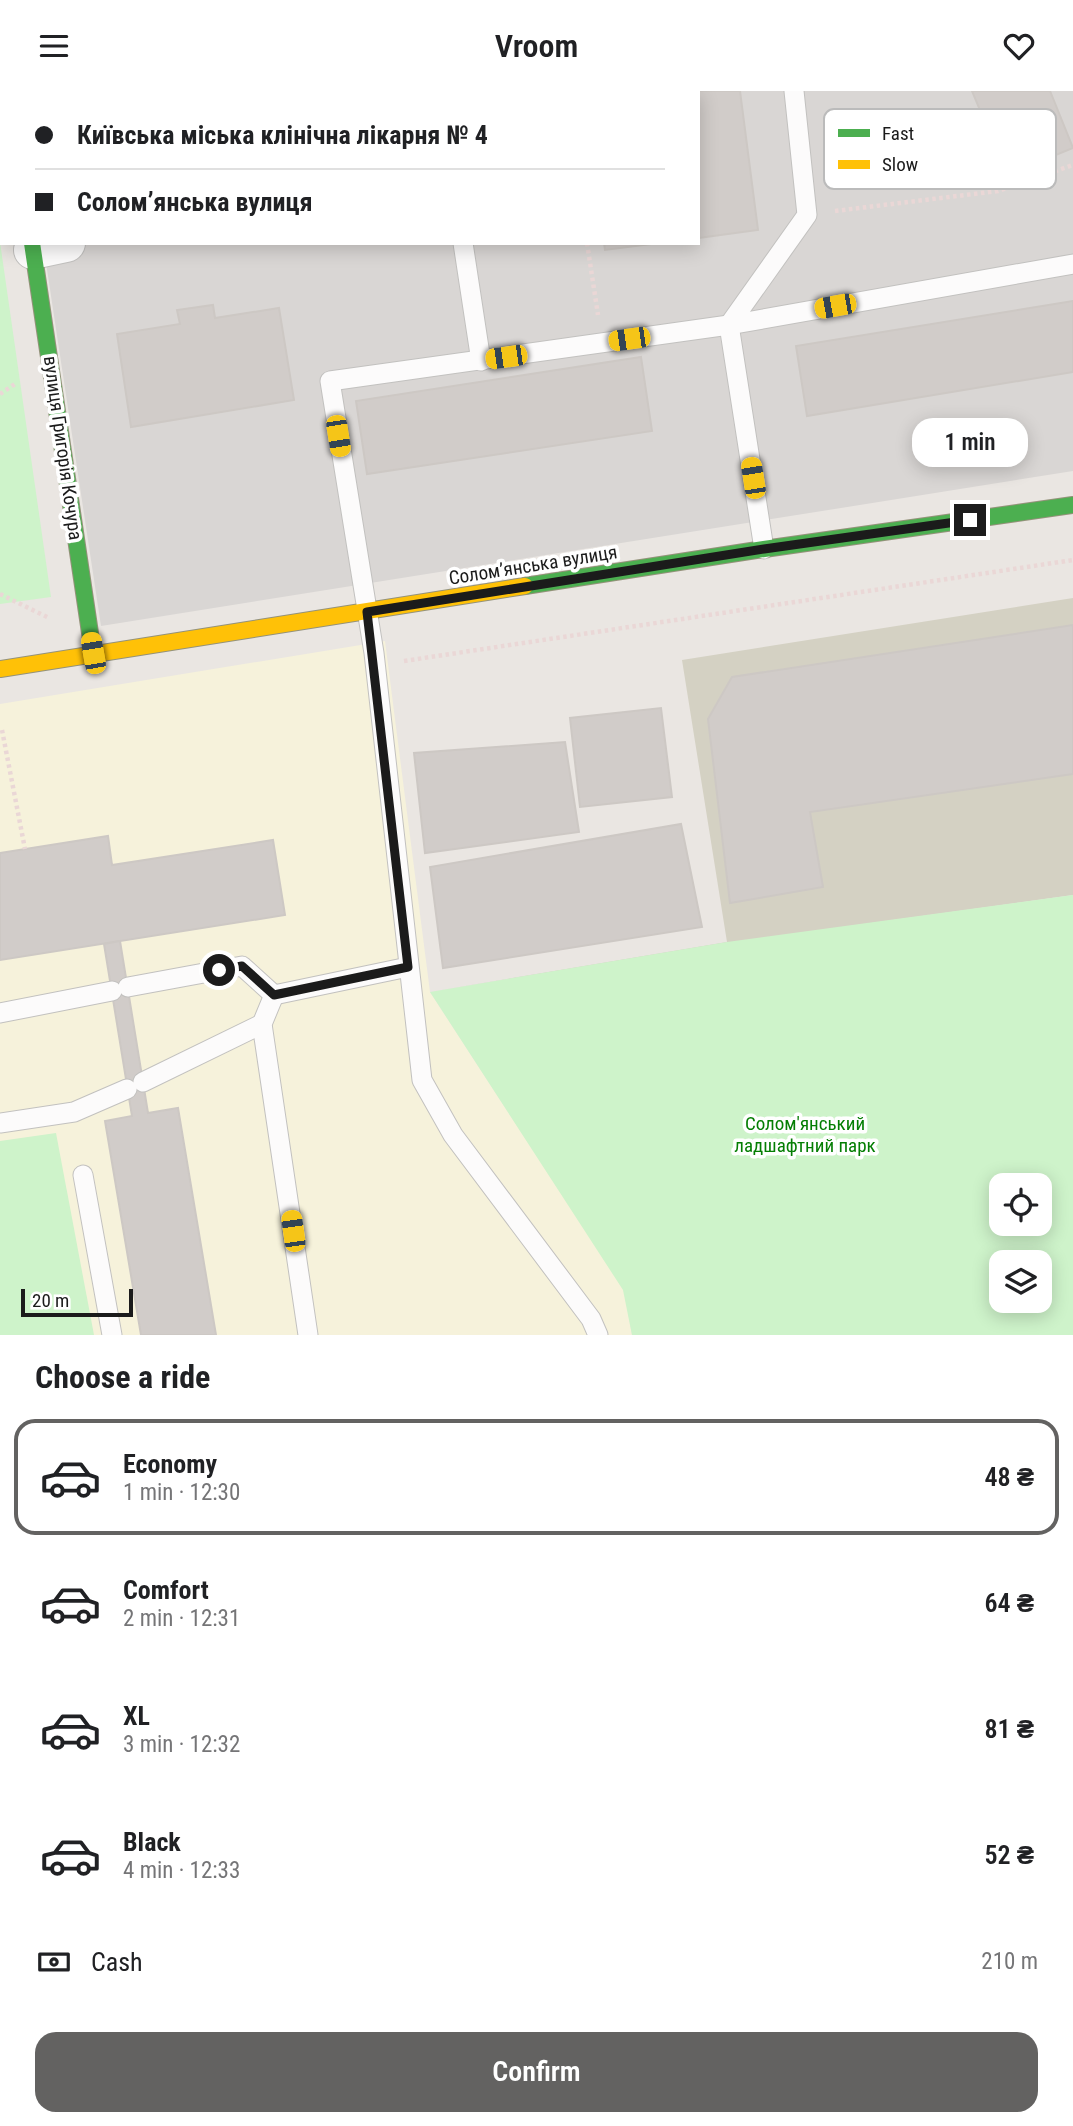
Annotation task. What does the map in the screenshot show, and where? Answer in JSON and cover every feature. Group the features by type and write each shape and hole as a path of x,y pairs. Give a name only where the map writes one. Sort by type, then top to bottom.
{"main road":[{"name":"вулиця Григорія Кочура","path":"44,245 93,653"},
{"name":"Соломʼянська вулиця","path":"0,669 764,549 1073,505"}],"lane":[{"path":"764,549 729,325 807,215 794,91"},
{"path":"463,245 481,361"},
{"path":"598,1335 591,1318 453,1135 422,1080 375,665 330,381 729,325 1073,264"},
{"path":"0,1013 242,966 274,995"},
{"path":"274,995 408,967"},
{"path":"274,995 262,1024 308,1335"},
{"path":"0,1123 74,1112 135,1086 262,1024"},
{"path":"83,1175 112,1335"}],"path":[{"path":"1056,171 1073,165"},
{"path":"807,215 1004,189"},
{"path":"587,245 598,314"},
{"path":"375,665 1073,560"},
{"path":"0,594 58,622"},
{"path":"2,730 24,849"}],"shaded area":[{"path":"700,91 1073,91 1073,471 101,626 43,245 700,245"},
{"path":"1073,598 1073,895 727,943 430,992 727,942 682,660"},
{"path":"385,641 430,992 624,1290 632,1335 0,1335 0,704"}],"green space":[{"path":"0,245 0,245 51,597 0,604"},
{"name":"Солом'янський ладшафтний парк","path":"1073,895 1073,1335 632,1335 623,1290 430,992 727,942"},
{"path":"56,1133 94,1335 0,1335 0,1141"}],"building":[{"path":"700,91 740,91 758,230 700,238"},
{"path":"972,91 1050,91 1073,148 1056,155 1056,109 980,109"},
{"path":"604,245 644,245 605,250"},
{"path":"1073,301 1073,372 807,416 796,346"},
{"path":"213,305 215,318 279,308 294,400 131,427 117,334 180,324 177,310"},
{"path":"641,357 652,431 367,474 356,401"},
{"path":"1073,625 1073,774 810,812 823,887 730,903 708,719 732,677"},
{"path":"661,708 672,797 580,807 570,718"},
{"path":"565,742 579,832 425,853 414,753"},
{"path":"681,824 702,927 443,968 430,867"},
{"path":"108,836 112,865 273,840 285,915 0,960 0,853"},
{"path":"120,941 148,1113 178,1108 216,1335 141,1335 105,1121 132,1116 104,944"}],"traffic: fast":[{"path":"32,245 93,653"},
{"path":"525,586 1073,505"}],"traffic: slow":[{"path":"0,669 525,586"}],"route":[{"path":"219,970 242,966 274,995 408,967 374,653 367,612 764,549 970,520"}]}
